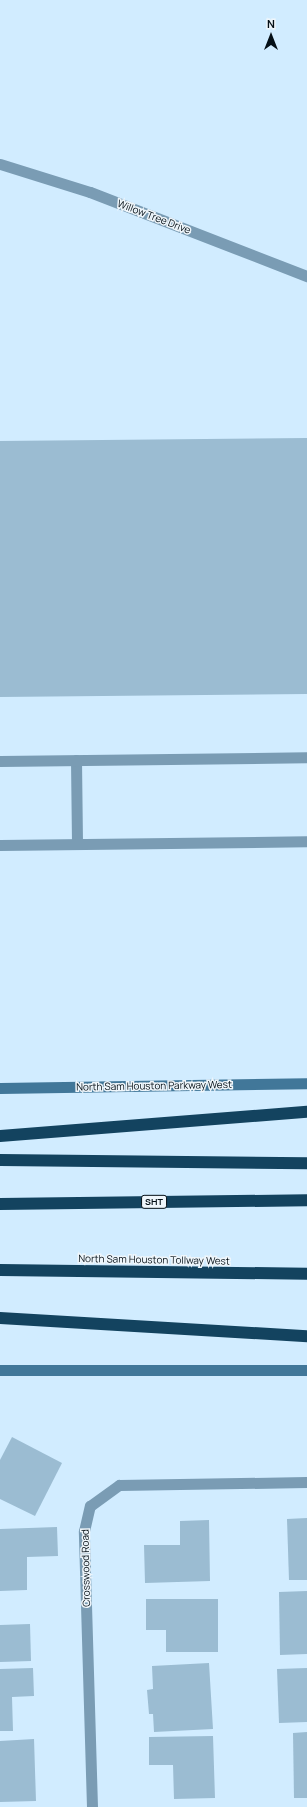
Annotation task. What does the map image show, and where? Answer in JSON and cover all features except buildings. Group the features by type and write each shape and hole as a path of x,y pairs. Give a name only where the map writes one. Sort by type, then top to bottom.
{"highway":[{"path":"0,1136 307,1112"},
{"path":"0,1160 307,1163"},
{"name":"SHT","path":"0,1204 307,1200"},
{"name":"North Sam Houston Tollway West","path":"0,1270 307,1274"},
{"path":"0,1318 307,1336"}],"main road":[{"name":"North Sam Houston Parkway West","path":"0,1088 307,1083"},
{"path":"0,1370 307,1370"}],"street":[{"name":"Willow Tree Drive","path":"0,164 90,192 307,276"},
{"path":"0,761 307,758"},
{"path":"76,760 76,844"},
{"path":"0,845 307,841"},
{"name":"Crosswood Road","path":"92,1807 84,1531 90,1506 119,1485 307,1482"}]}
